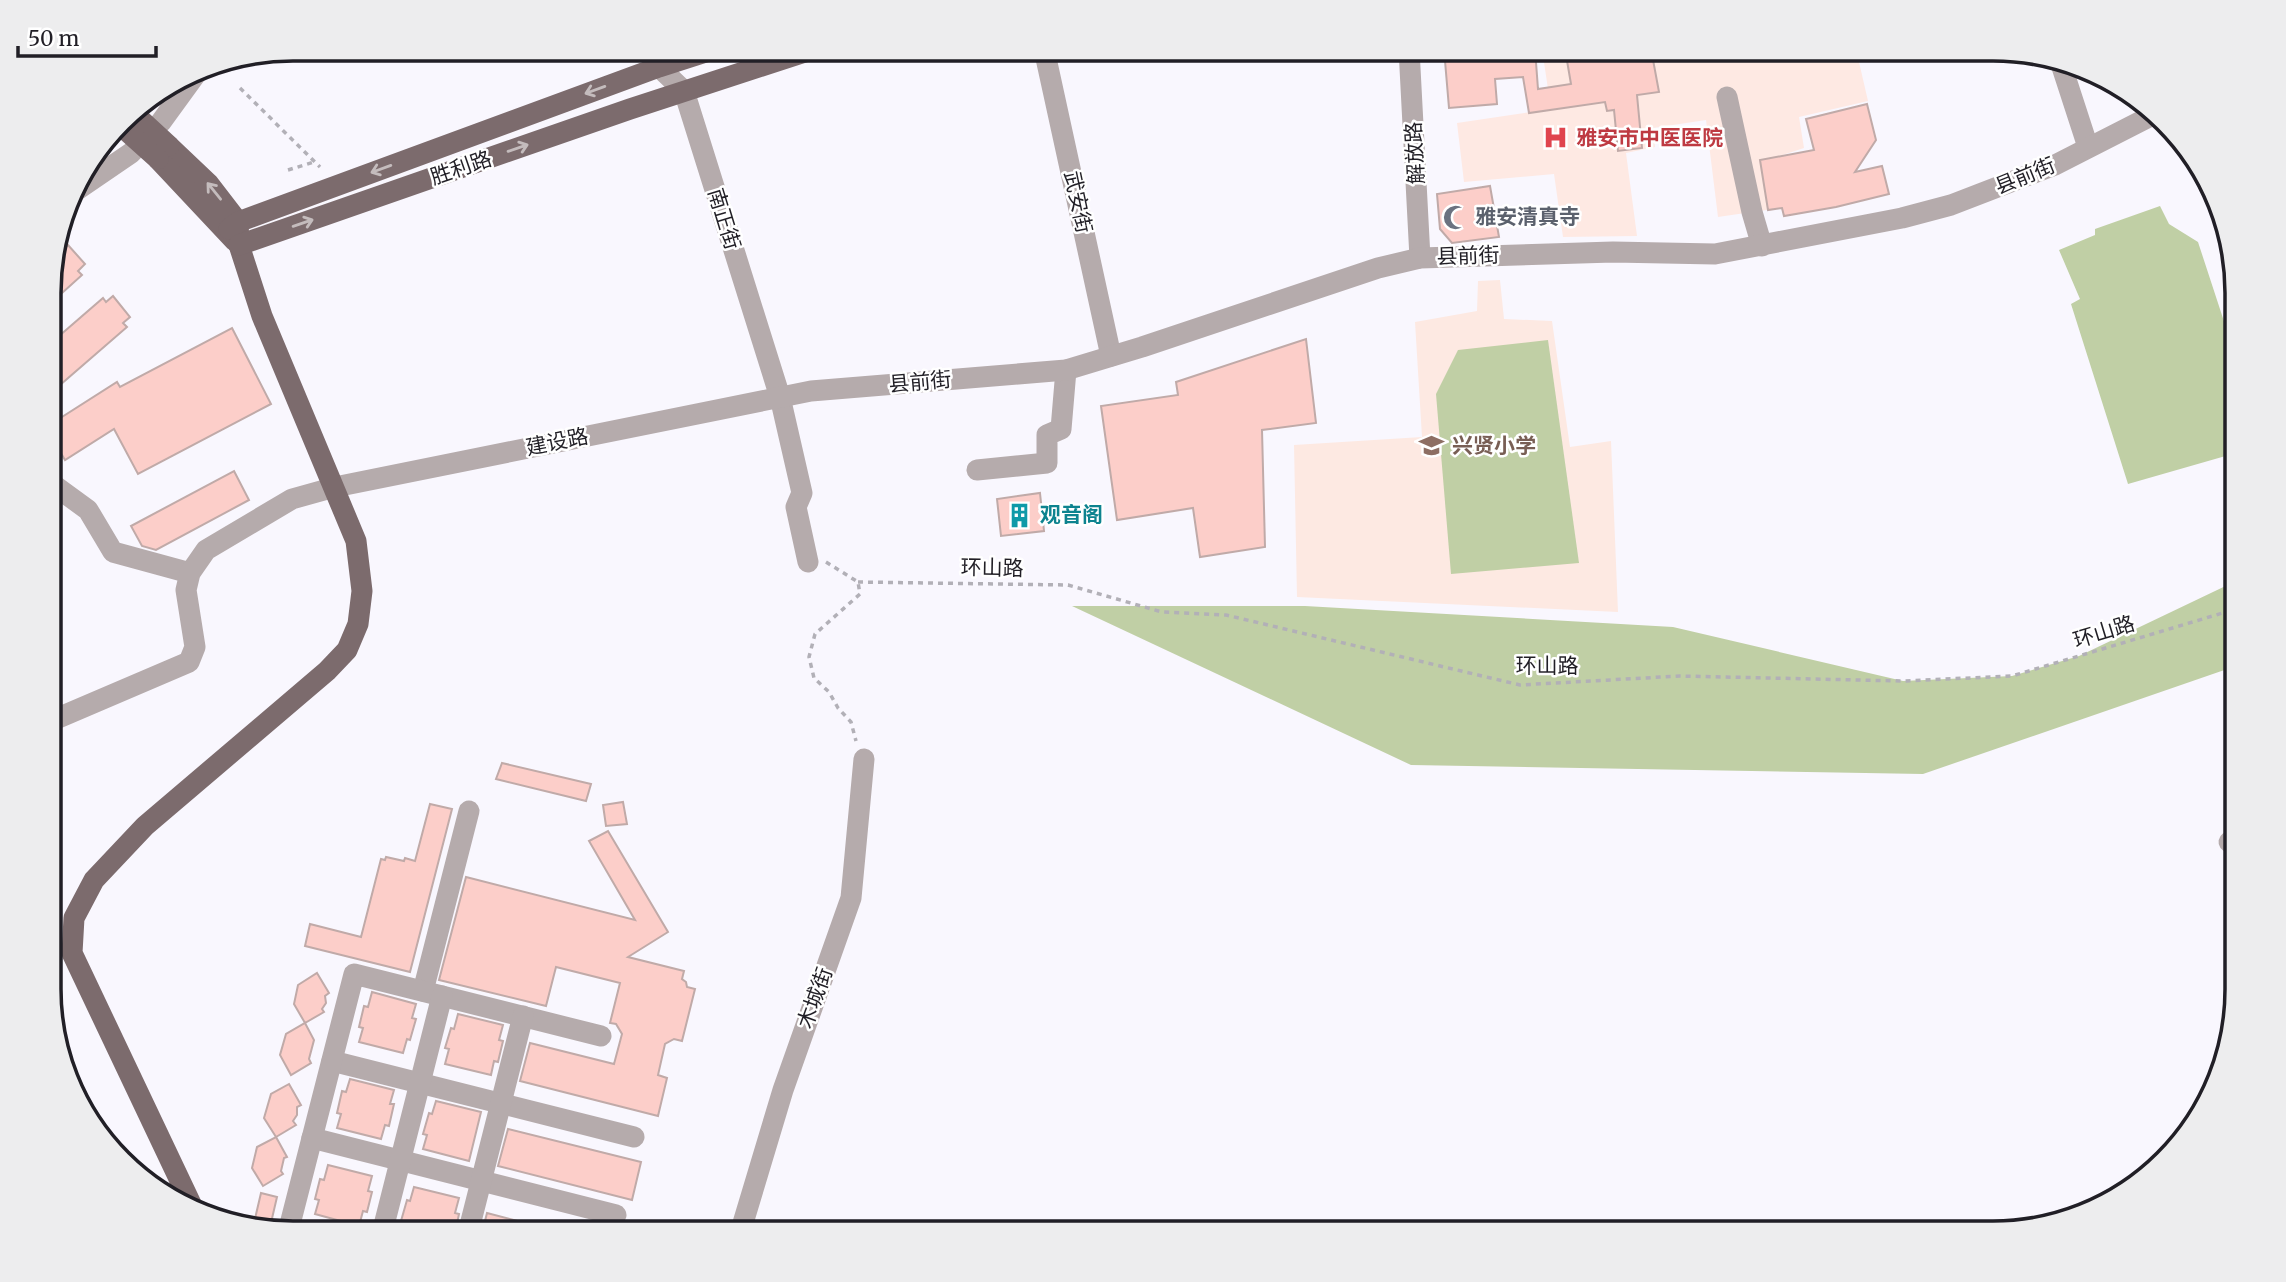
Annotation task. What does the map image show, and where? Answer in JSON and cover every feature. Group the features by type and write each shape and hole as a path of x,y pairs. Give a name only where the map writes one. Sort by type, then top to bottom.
{"main road":[{"name":"胜利路","path":"234,233 649,61"},
{"name":"胜利路","path":"234,233 778,61"},
{"path":"138,121 164,153"},
{"path":"129,130 208,183 234,233 262,316 356,541 362,591 358,624 347,650 297,700 145,826 94,880 74,918 72,953 187,1195"}],"street":[{"name":"南正街","path":"658,61 684,92 780,397 802,493 796,507 814,560"},
{"name":"武安街","path":"1047,61 1111,356"},
{"name":"解放路","path":"1410,61 1420,258"},
{"path":"2064,73 2088,147"},
{"path":"90,182 131,153 161,122 186,88"},
{"path":"1727,97 1762,246"},
{"name":"县前街","path":"780,397 811,391 1066,370 1378,268 1420,258 1613,252 1715,254 1902,218 1951,205 2055,165 2145,119"},
{"path":"977,470 1046,463 1046,435 1061,429 1066,370"},
{"name":"建设路","path":"190,573 206,550 292,499 335,487 780,397"},
{"path":"61,490 88,510 113,552 190,573 186,590 195,647 189,662 61,717"},
{"name":"木城街","path":"744,1221 783,1090 851,898 864,759"},
{"path":"385,1221 420,1083 433,994 469,811"},
{"path":"297,1221 312,1138 354,974 601,1036"},
{"path":"471,1221 523,1016"},
{"path":"331,1061 634,1137"},
{"path":"312,1138 616,1215"}],"path":[{"path":"240,88 320,167"},
{"path":"288,170 314,162"},
{"path":"814,560 858,582 859,594 816,634 809,657 814,678 829,692 838,708 851,722 864,759"},
{"name":"环山路","path":"858,582 1068,584 1162,612 1226,615 1520,685 1680,677 1903,681 2012,676 2224,613"}],"shaded area":[{"name":"雅安市中医医院","path":"1544,61 1859,61 1868,101 1799,117 1804,148 1767,160 1774,209 1718,217 1706,120 1653,128 1655,147 1626,153 1637,236 1563,237 1554,174 1464,182 1457,123 1551,109"},
{"name":"兴贤小学","path":"1500,280 1504,319 1552,321 1570,447 1611,441 1618,612 1297,597 1294,445 1422,437 1415,322 1477,311 1478,281"}],"green space":[{"path":"2160,206 2169,224 2198,242 2224,321 2224,456 2128,484 2071,304 2080,299 2059,250 2095,235 2095,229"},
{"path":"1548,340 1579,563 1451,574 1436,394 1458,350"},
{"path":"2224,587 2224,670 1923,774 1411,765 1072,606 1305,606 1673,627 1903,681 2012,676 2079,656"}],"building":[{"path":"1445,61 1536,61 1538,89 1571,84 1567,61 1653,61 1659,92 1637,95 1642,148 1618,151 1614,110 1607,111 1605,102 1529,113 1523,77 1495,79 1497,104 1449,108"},
{"path":"1867,104 1876,140 1855,172 1882,166 1889,194 1784,216 1782,208 1768,210 1760,160 1814,150 1806,119"},
{"name":"雅安清真寺","path":"1490,186 1499,237 1452,243 1440,229 1437,194"},
{"path":"68,245 85,264 78,271 82,275 61,294 63,263"},
{"path":"113,296 130,317 123,323 127,327 61,384 61,334 103,298 106,302"},
{"path":"232,328 271,404 138,474 114,429 65,460 61,456 61,418 117,382 120,387"},
{"path":"1306,339 1316,423 1262,430 1265,547 1200,557 1193,508 1117,520 1101,406 1178,395 1176,382"},
{"path":"234,471 249,500 156,550 142,546 131,526"},
{"name":"观音阁","path":"1040,493 1044,531 1001,536 997,499"},
{"path":"502,763 591,784 586,801 496,779"},
{"path":"623,802 627,824 606,826 603,805"},
{"path":"430,804 452,809 410,972 305,946 310,924 361,937 381,859 385,860 386,857 404,861 405,858 415,861"},
{"path":"608,831 668,932 628,957 684,971 682,979 687,987 695,989 682,1041 674,1039 665,1044 658,1075 667,1078 658,1116 520,1081 530,1043 614,1064 622,1034 616,1024 610,1023 620,983 556,967 546,1006 439,980 466,877 635,920 589,841"},
{"path":"317,973 329,993 325,996 326,1003 322,1009 324,1012 305,1023 294,1004 298,985"},
{"path":"372,992 416,1004 412,1018 416,1019 403,1053 359,1042 364,1006 368,1007"},
{"path":"458,1014 503,1025 499,1040 503,1041 498,1062 494,1061 491,1075 445,1064 449,1049 445,1048"},
{"path":"305,1023 314,1040 309,1059 311,1063 291,1075 280,1055 286,1034"},
{"path":"350,1079 394,1090 389,1126 385,1125 381,1139 337,1128 342,1091 346,1092"},
{"path":"289,1084 301,1105 297,1107 297,1115 293,1121 296,1125 276,1137 264,1118 271,1094"},
{"path":"436,1101 481,1112 469,1161 423,1149 427,1135 423,1134 429,1113 432,1114"},
{"path":"508,1129 641,1162 632,1200 498,1166"},
{"path":"276,1137 287,1157 284,1158 281,1171 283,1174 263,1186 252,1168 257,1147"},
{"path":"328,1165 372,1176 368,1191 372,1192 367,1212 363,1211 360,1221 341,1221 315,1214 319,1200 315,1199 320,1179 324,1180"},
{"path":"414,1187 459,1198 455,1213 459,1214 458,1221 401,1221 407,1200 410,1201"},
{"path":"261,1193 277,1197 272,1220 255,1217"},
{"path":"487,1213 517,1221 485,1221"}],"place":[{"name":"雅安市中医医院","path":"1556,138"},
{"name":"雅安清真寺","path":"1455,217"},
{"name":"兴贤小学","path":"1432,446"},
{"name":"观音阁","path":"1020,515"}]}
